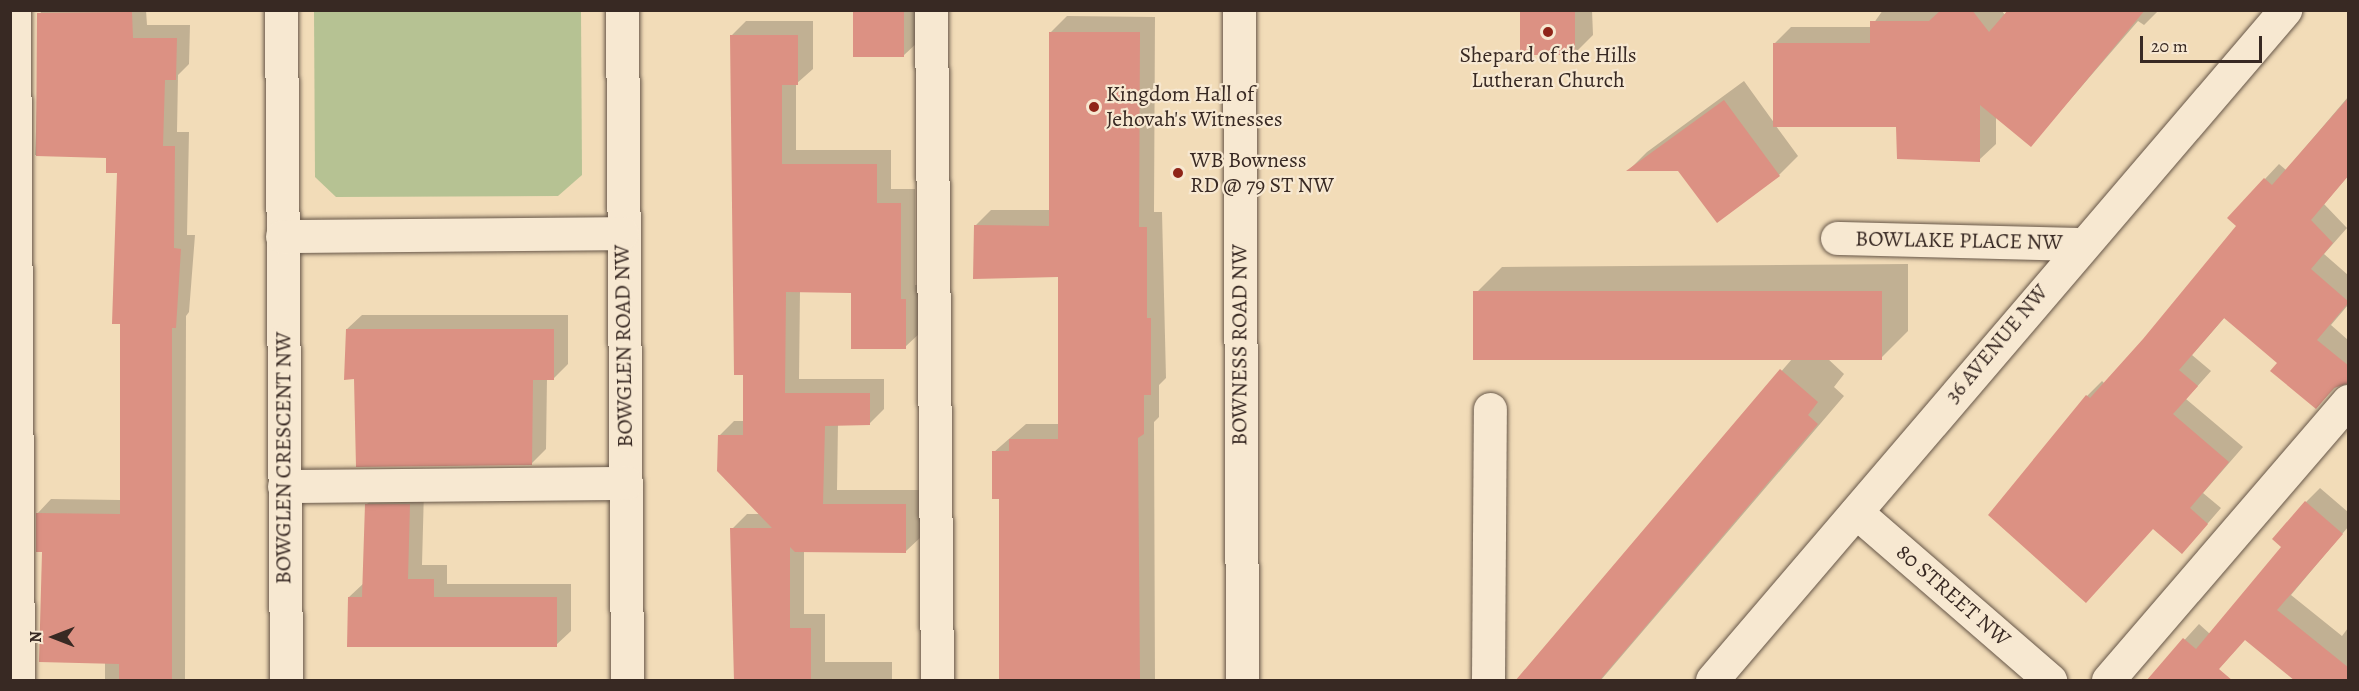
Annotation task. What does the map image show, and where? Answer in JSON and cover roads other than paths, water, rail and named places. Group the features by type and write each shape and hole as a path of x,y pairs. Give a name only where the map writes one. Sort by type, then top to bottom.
{"street":[{"path":"14,10 18,681"},
{"name":"BOWGLEN CRESCENT NW","path":"281,10 286,681"},
{"name":"BOWGLEN ROAD NW","path":"622,10 627,681"},
{"path":"931,10 937,681"},
{"name":"BOWNESS ROAD NW","path":"1239,10 1242,681"},
{"name":"36 AVENUE NW","path":"1712,681 2082,244 2284,10"},
{"path":"282,236 622,233"},
{"name":"BOWLAKE PLACE NW","path":"1837,238 2082,244"},
{"path":"2108,681 2349,401"},
{"path":"1488,681 1490,409"},
{"path":"284,486 626,483"},
{"name":"80 STREET NW","path":"1856,512 2050,681"}],"place":[{"name":"Shepard of the Hills Lutheran Church","path":"1548,32"},
{"name":"Kingdom Hall of Jehovah's Witnesses","path":"1094,107"},
{"name":"WB Bowness RD @ 79 ST NW","path":"1178,173"}]}
